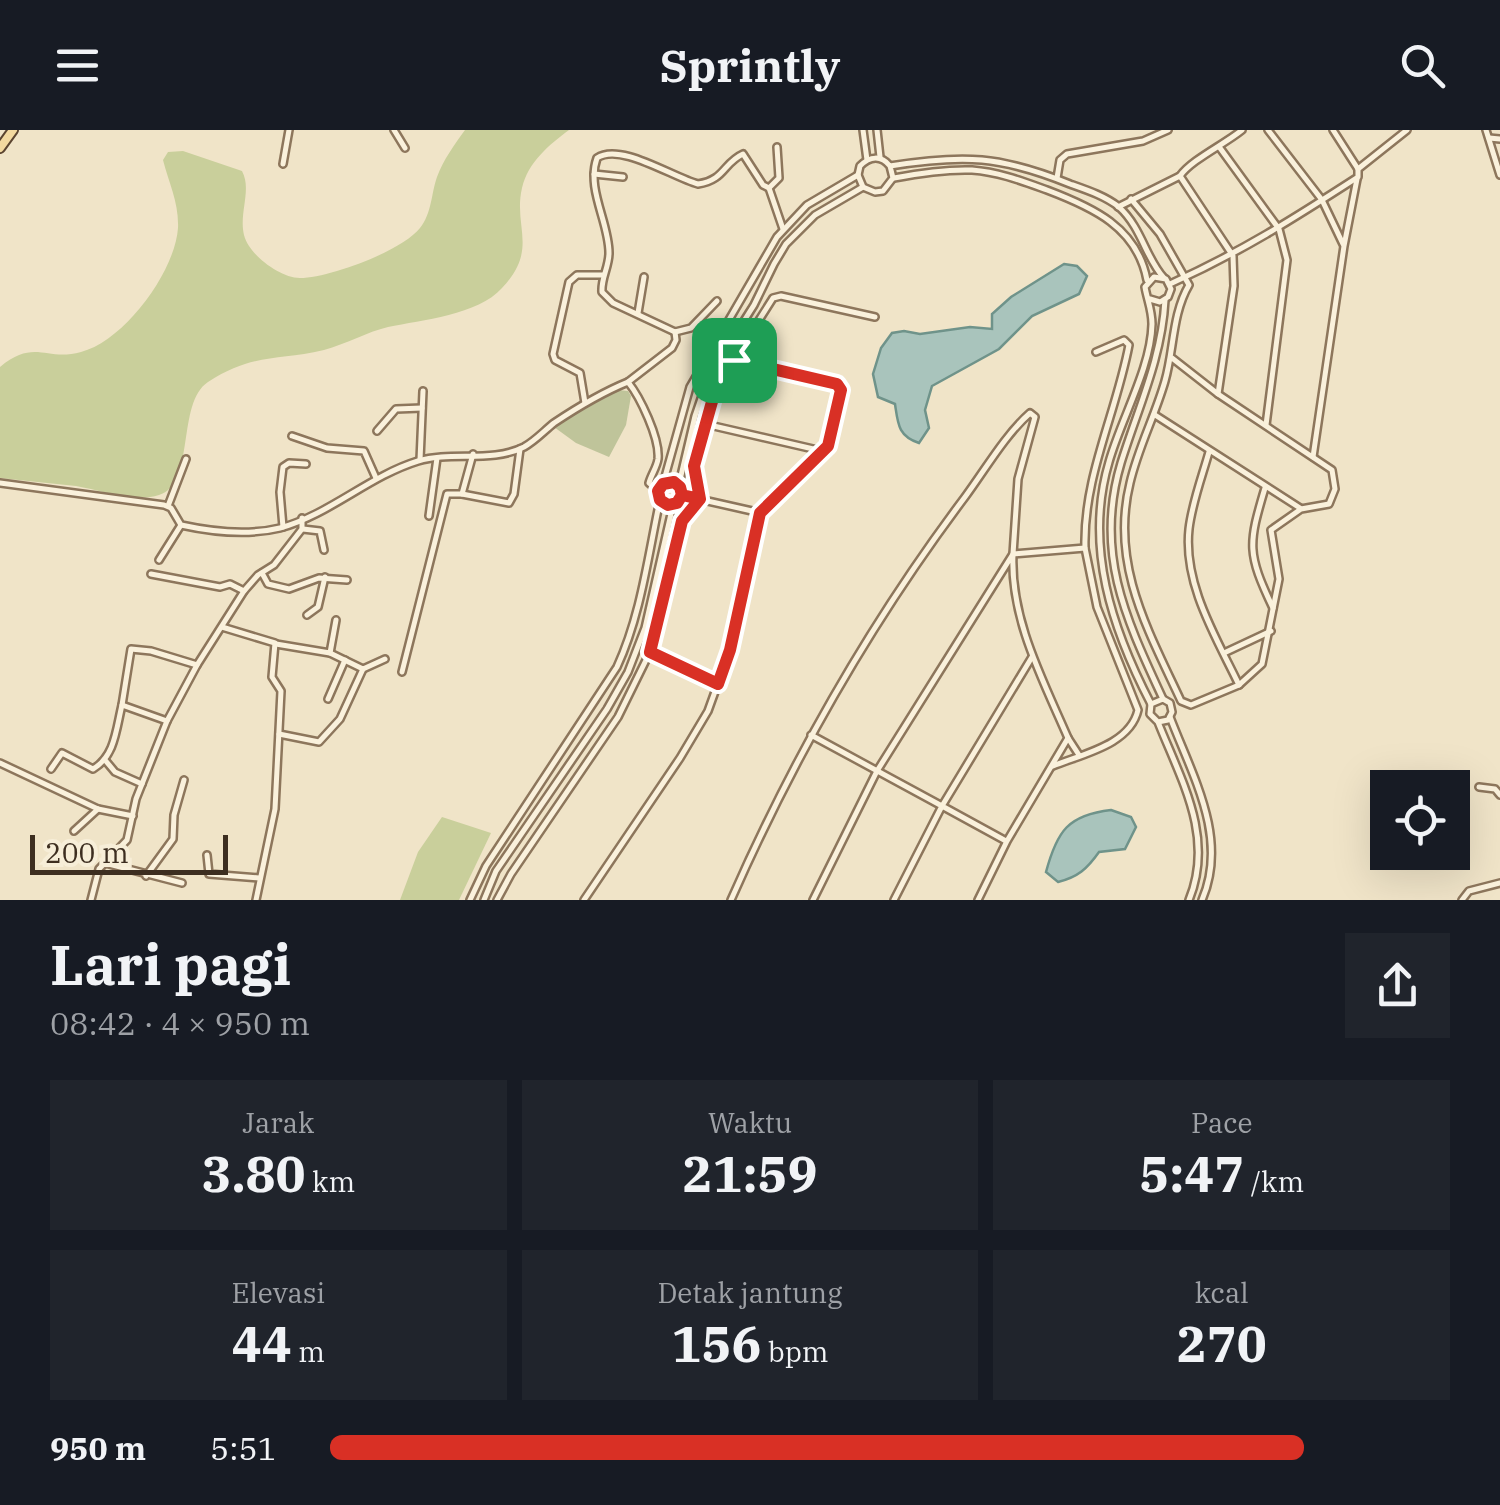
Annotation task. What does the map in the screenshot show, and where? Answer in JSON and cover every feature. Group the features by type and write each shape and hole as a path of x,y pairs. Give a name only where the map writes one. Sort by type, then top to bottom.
{"main road":[{"path":"0,148 13,130"}],"street":[{"path":"283,164 289,130"},
{"path":"394,130 405,148"},
{"path":"658,491 690,387 783,229 807,204 858,175 867,160 864,130"},
{"path":"862,187 883,191 892,178 890,166 880,158 877,130"},
{"path":"1056,178 1060,160 1067,154 1143,142 1168,130"},
{"path":"1118,206 1180,176 1242,130"},
{"path":"1268,130 1322,200 1344,246"},
{"path":"1313,457 1358,173 1333,130"},
{"path":"1170,284 1234,256 1279,230 1358,173 1396,133 1407,130"},
{"path":"1486,130 1500,175"},
{"path":"1489,138 1500,139"},
{"path":"769,188 779,178 776,146"},
{"path":"1220,148 1279,230 1288,272 1266,425"},
{"path":"717,302 690,328 675,332 608,300 602,292 609,255 595,162 601,154 622,154 698,184 724,174 742,154 763,186 769,188"},
{"path":"890,166 972,157 1016,164 1098,194 1118,206 1138,230 1170,284 1170,293 1164,300 1158,352 1120,466 1110,523 1111,551 1123,610 1163,699 1172,706 1170,717 1209,819 1212,857 1202,900"},
{"path":"867,160 880,158"},
{"path":"892,178 948,170 993,172 1086,204 1107,216 1125,234 1141,260 1152,327 1141,372 1109,462 1098,537 1108,596 1132,666 1152,704 1196,818 1200,856 1189,900"},
{"path":"594,174 623,176"},
{"path":"858,175 862,187"},
{"path":"1180,176 1234,256 1234,286 1218,394"},
{"path":"682,495 678,485 708,378 754,305 786,244 815,214 862,187"},
{"path":"769,188 783,229"},
{"path":"1131,199 1190,275 1178,308 1172,358 1138,456 1124,515 1126,565 1138,609 1186,704 1239,685 1262,664 1279,579 1270,532"},
{"path":"585,403 580,372 559,363 553,354 569,282 577,275 603,275"},
{"path":"638,313 644,277"},
{"path":"1147,282 1154,277 1164,278"},
{"path":"497,900 510,874 618,717 650,652 682,521 700,499 694,466 715,391 770,301 776,296 875,317"},
{"path":"1150,299 1164,300"},
{"path":"0,483 168,506 181,525 226,532 283,528 376,478 420,460 520,448 585,403 628,382 672,348 675,332"},
{"path":"1052,766 1124,736 1137,717 1137,704 1098,607 1086,548 1086,510 1094,468 1129,345 1124,340 1096,352"},
{"path":"1172,358 1334,473 1334,494 1324,507 1301,509 1270,532 1252,532"},
{"path":"584,900 694,736 718,684 730,650 760,513 831,439 839,385 734,360"},
{"path":"470,900 486,866 618,667 633,625 660,500 658,491 649,483 658,459 657,448 639,395 628,382"},
{"path":"420,460 422,391"},
{"path":"377,431 394,410 422,408"},
{"path":"731,900 811,735 867,640 929,545 1030,413 1035,417 1015,497 1013,554 1017,602 1032,657 1079,755"},
{"path":"1155,415 1301,509"},
{"path":"705,424 822,450"},
{"path":"292,436 326,448 364,450 376,478"},
{"path":"402,672 446,494 510,502 520,448"},
{"path":"1209,452 1192,512 1188,549 1196,591 1239,685"},
{"path":"462,494 473,454"},
{"path":"168,506 186,458"},
{"path":"429,516 437,458"},
{"path":"283,528 283,467 289,462 306,464"},
{"path":"663,484 678,485"},
{"path":"1265,488 1252,532 1252,558 1274,610"},
{"path":"682,495 760,513"},
{"path":"484,900 496,871 628,672 645,628 672,505 682,495"},
{"path":"660,500 672,505"},
{"path":"92,900 97,874 127,840 142,784 167,721 197,665 244,591 274,565 302,529 302,518"},
{"path":"159,560 181,525"},
{"path":"302,529 320,531 324,550"},
{"path":"1013,554 1086,548"},
{"path":"812,900 877,771 1013,554"},
{"path":"262,572 268,584 290,589 325,577 347,580"},
{"path":"151,574 220,587 230,584 244,591"},
{"path":"307,614 318,607 325,577"},
{"path":"330,653 336,620"},
{"path":"222,627 275,644 330,653 363,669 385,659"},
{"path":"1224,653 1271,631"},
{"path":"256,900 275,809 281,691 272,677 275,644"},
{"path":"51,769 62,753 92,770 106,760 122,705 132,648 197,665"},
{"path":"650,652 718,684"},
{"path":"894,900 942,806 1032,657"},
{"path":"328,699 345,660"},
{"path":"279,734 319,742 340,719 363,669"},
{"path":"1152,704 1163,699"},
{"path":"122,705 167,721"},
{"path":"1137,717 1144,721 1170,717"},
{"path":"811,735 1007,841"},
{"path":"978,900 1007,841 1068,738"},
{"path":"106,760 116,772 142,784"},
{"path":"0,763 98,809 133,816"},
{"path":"146,876 173,839 174,815 184,780"},
{"path":"1479,787 1495,789 1500,795"},
{"path":"74,831 98,809"},
{"path":"208,856 209,874 259,878"},
{"path":"105,863 182,883"},
{"path":"1462,900 1476,888 1500,884"}],"green space":[{"path":"465,130 569,130 529,170 520,202 519,261 492,297 464,310 380,329 324,350 238,366 208,382 198,392 192,407 178,476 159,495 128,497 76,486 0,478 0,367 22,354 69,354 97,345 130,320 168,264 178,219 163,160 168,152 183,151 242,171 246,189 243,227 249,246 271,267 300,278 364,262 411,237 424,222 440,171"},
{"path":"618,390 628,391 631,396 626,425 609,457 576,443 554,427 598,398"},
{"path":"442,817 491,833 459,900 400,900 418,852"}],"water":[{"path":"1064,264 1077,266 1087,276 1079,294 1032,316 999,349 932,386 925,410 929,428 919,443 907,437 898,423 895,404 878,397 873,374 881,348 892,333 992,329 992,314 1011,297"},
{"path":"1111,810 1131,817 1136,827 1125,849 1099,852 1082,872 1065,880 1058,882 1046,872 1066,828 1084,816"}],"route":[{"path":"734,360 710,402 694,466 700,499 682,495 674,482 663,484 658,491 660,500 668,505 677,503 682,495 688,496 700,499 682,521 650,652 718,684 730,650 760,513 828,446 841,390 837,384 734,360"}]}
